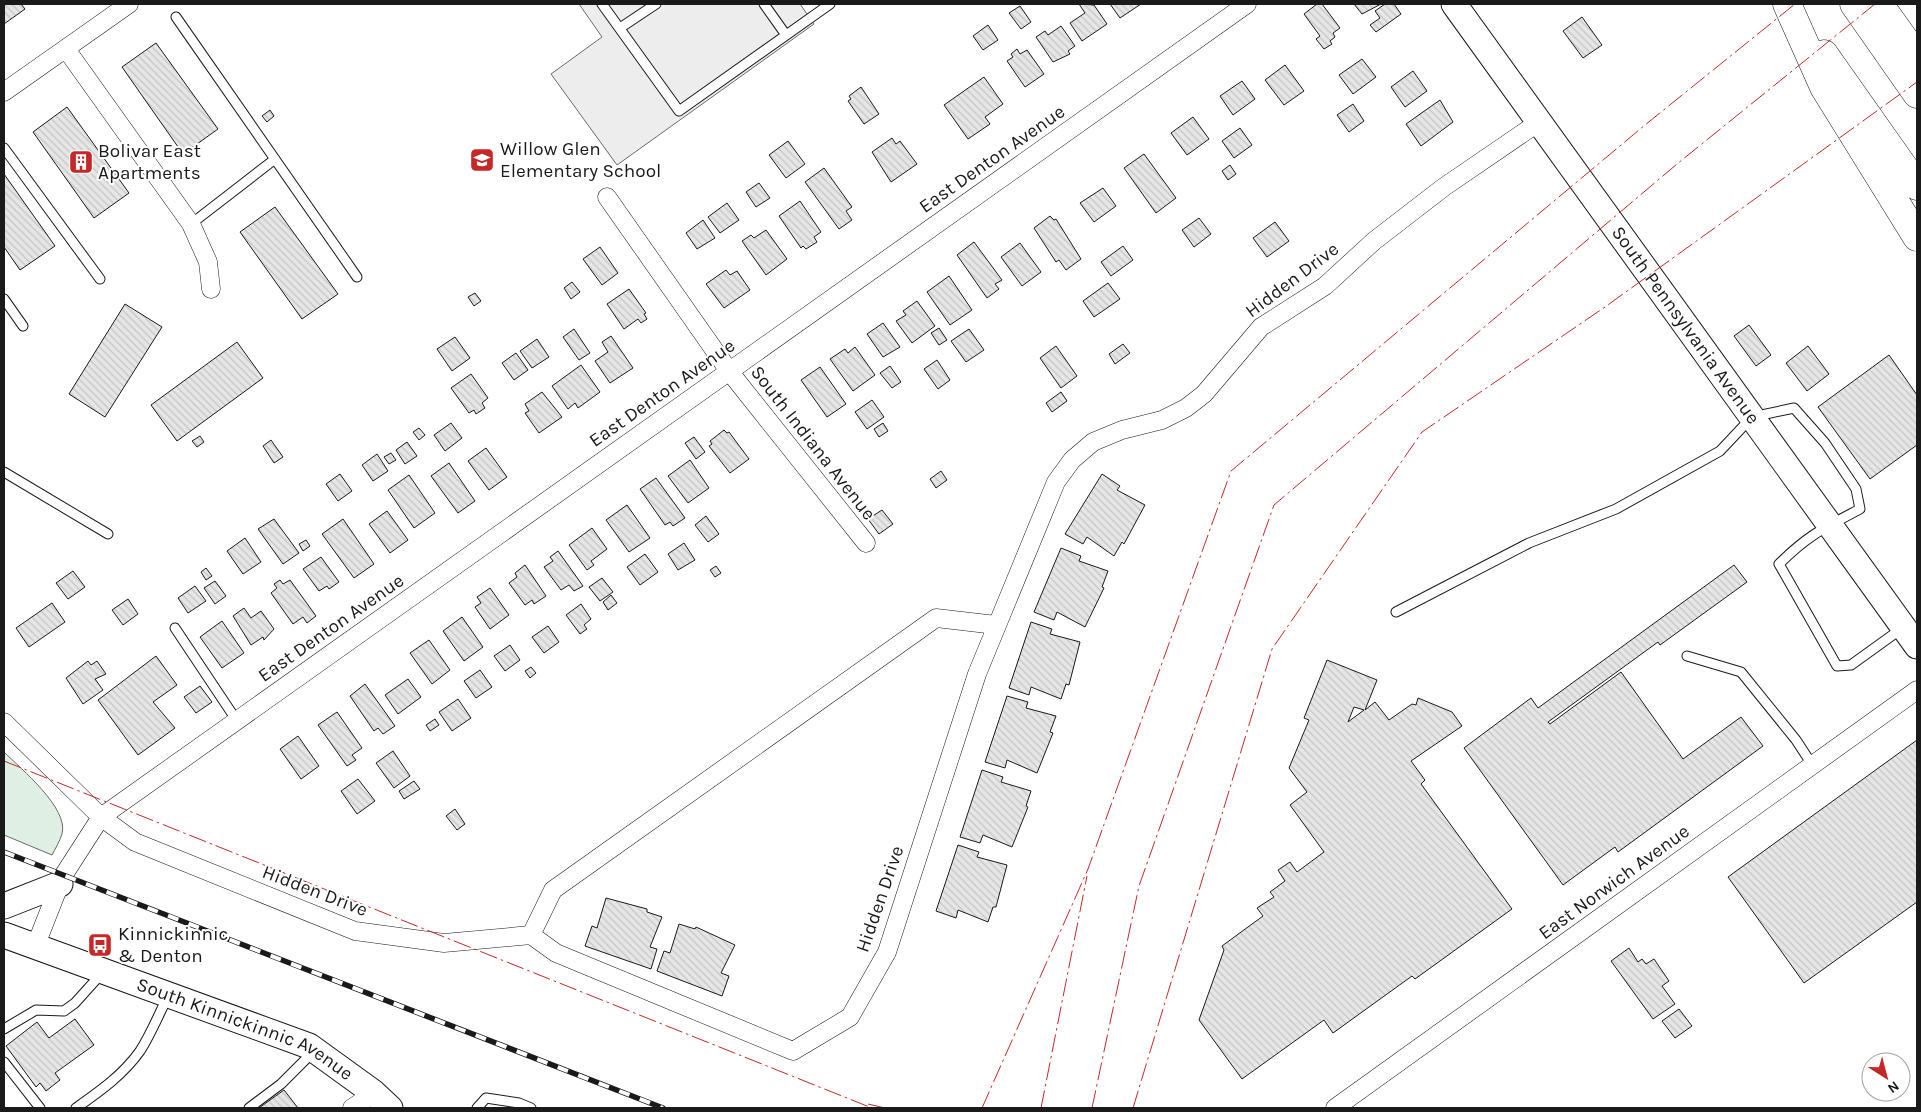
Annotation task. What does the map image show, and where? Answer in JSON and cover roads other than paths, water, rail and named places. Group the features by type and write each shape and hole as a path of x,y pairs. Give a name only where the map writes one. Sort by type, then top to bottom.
{"main road":[{"path":"1787,4 1917,186"},
{"path":"1787,4 1824,87 1917,237"},
{"path":"1854,4 1917,94"},
{"path":"1879,4 1917,57"}],"street":[{"path":"4,92 129,4"},
{"name":"East Denton Avenue","path":"100,817 1247,4"},
{"name":"South Pennsylvania Avenue","path":"1454,4 1910,636"},
{"path":"66,49 191,224 208,262 211,289"},
{"name":"Hidden Drive","path":"4,722 100,817 135,842 355,931 444,943 531,935 556,953 793,1051 850,1017 887,952 977,674 1056,482 1072,460 1092,442 1122,430 1162,420 1186,408 1204,394 1261,327 1325,286 1374,241 1444,187 1539,122"},
{"name":"South Indiana Avenue","path":"607,197 729,371 866,543"},
{"path":"531,935 553,890 936,618 996,625"},
{"name":"East Norwich Avenue","path":"1335,1108 1917,690"},
{"path":"35,947 60,884 100,817"},
{"path":"4,906 60,884"},
{"name":"South Kinnickinnic Avenue","path":"4,935 309,1046 382,1100"},
{"path":"352,1108 382,1100"}],"lane":[{"path":"602,4 679,110 830,4"},
{"path":"620,28 656,4"},
{"path":"764,4 786,35"},
{"path":"176,17 357,277"},
{"path":"4,148 100,279"},
{"path":"191,224 275,159"},
{"path":"4,300 23,326"},
{"path":"1396,612 1529,543 1616,509 1720,451 1752,417 1794,408 1825,443 1856,489 1860,509 1829,524 1803,540 1779,564 1837,666 1851,665 1910,636"},
{"path":"4,472 108,534"},
{"path":"175,628 237,720"},
{"path":"1687,656 1741,672 1796,740 1812,766"},
{"path":"4,1029 36,1010 64,1011 76,1003 103,972"},
{"path":"76,1108 109,1084 130,1063 147,1040 168,995"},
{"path":"249,1108 276,1089 315,1050"},
{"path":"4,1062 40,1108"},
{"path":"477,1108 486,1098 519,1102 531,1108"}],"railway":[{"path":"4,852 663,1108"}],"place":[{"name":"Willow Glen Elementary School","path":"482,160"},
{"name":"Bolivar East Apartments","path":"81,162"},
{"name":"Kinnickinnic & Denton","path":"100,945"}]}
